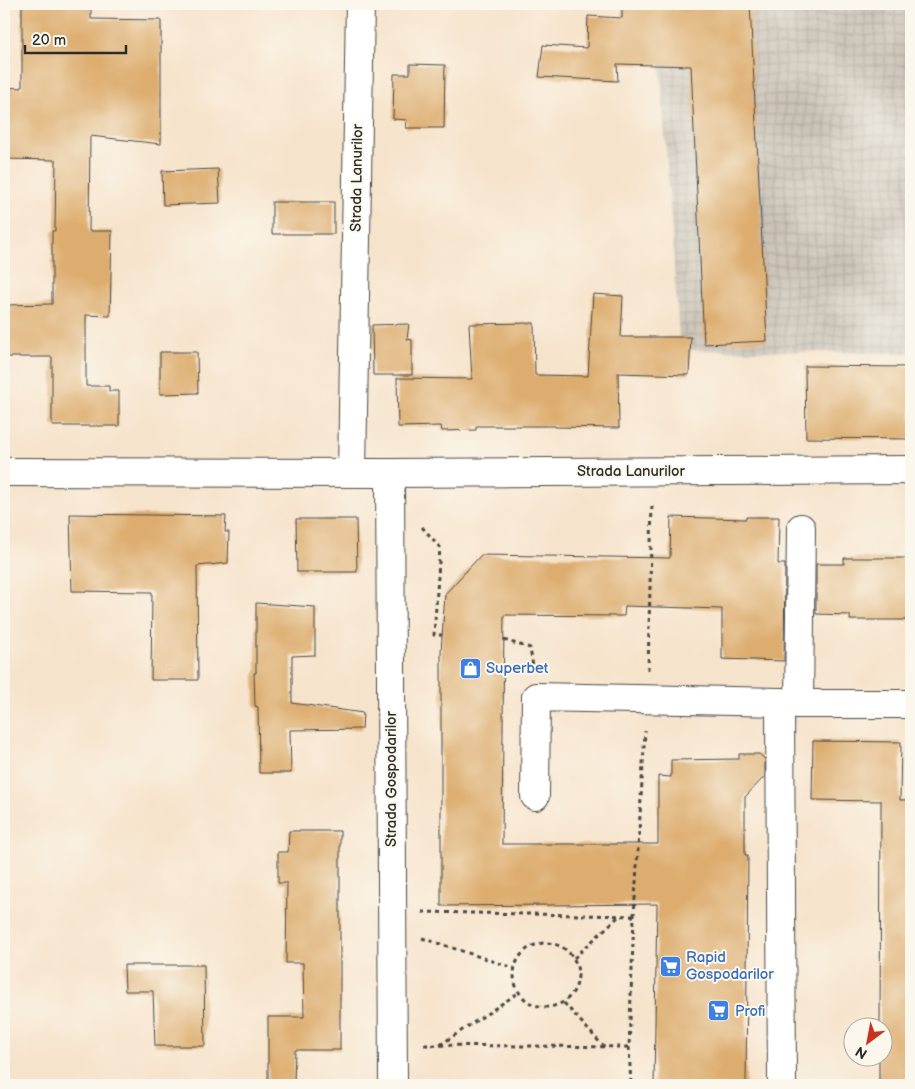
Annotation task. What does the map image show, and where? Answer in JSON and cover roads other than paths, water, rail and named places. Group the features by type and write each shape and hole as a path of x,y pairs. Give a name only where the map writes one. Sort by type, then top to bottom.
{"street":[{"name":"Strada Lanurilor","path":"352,472 360,4"},
{"name":"Strada Lanurilor","path":"4,472 390,473 911,470"},
{"name":"Strada Gospodarilor","path":"390,473 393,1085"},
{"path":"782,1085 789,703 801,528"},
{"path":"535,796 536,697 911,704"}],"place":[{"name":"Superbet","path":"470,668"},
{"name":"Rapid Gospodarilor","path":"670,966"},
{"name":"Profi","path":"719,1011"}]}
